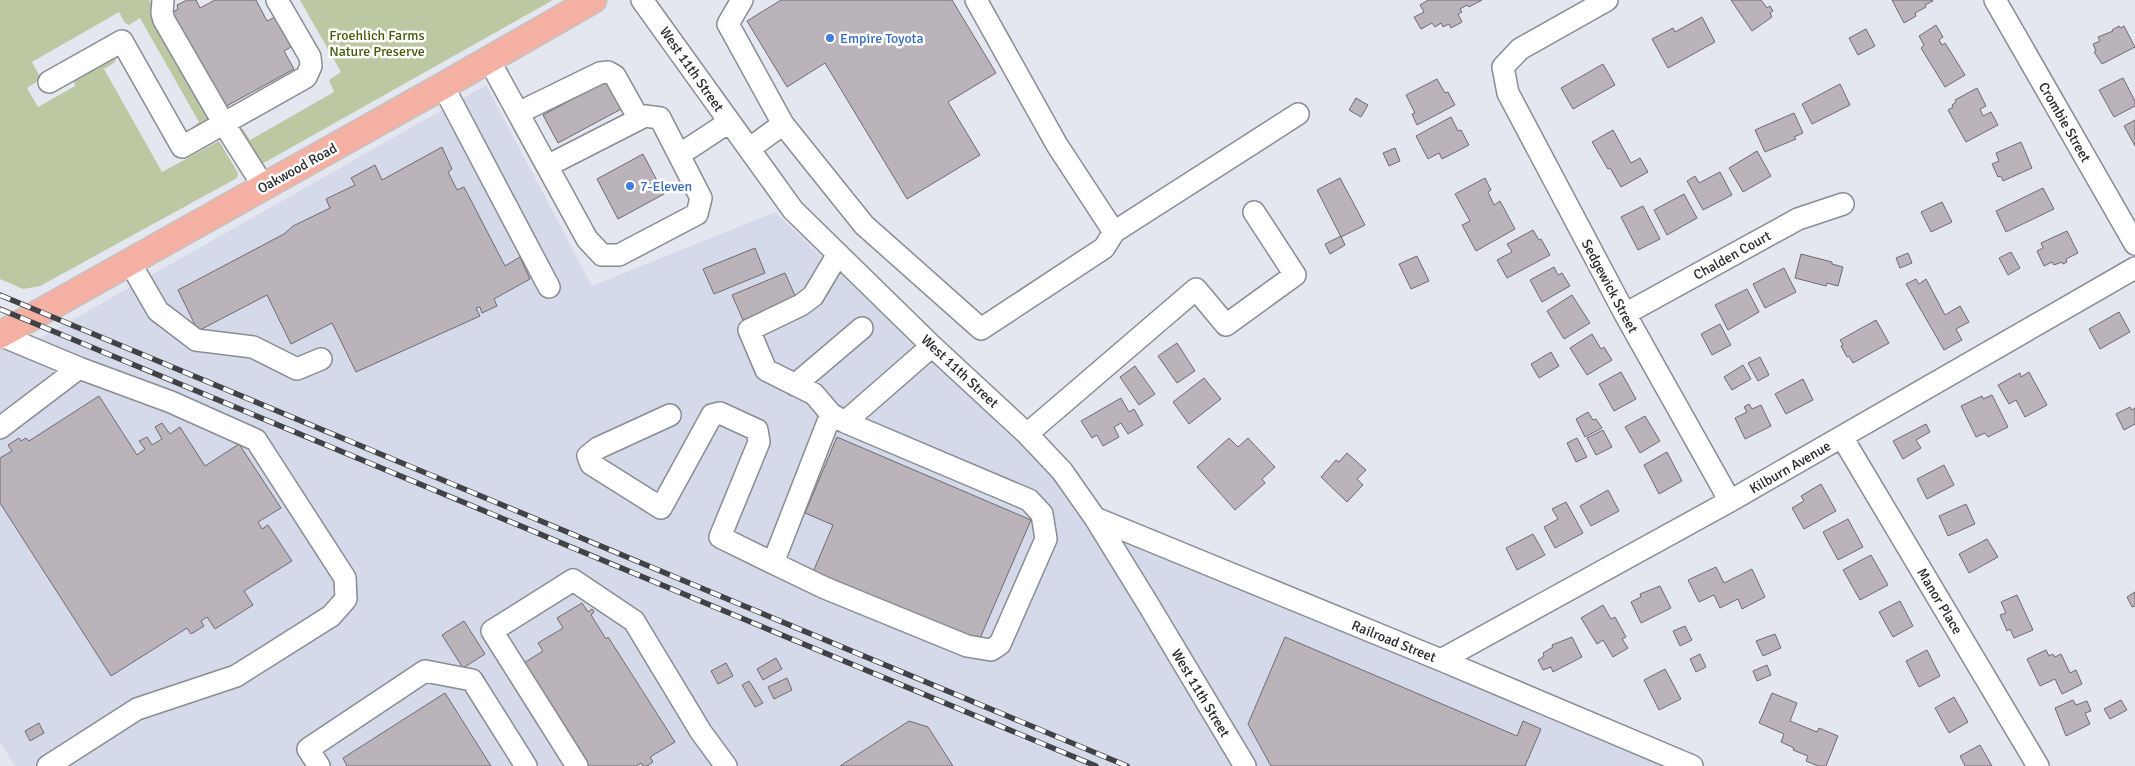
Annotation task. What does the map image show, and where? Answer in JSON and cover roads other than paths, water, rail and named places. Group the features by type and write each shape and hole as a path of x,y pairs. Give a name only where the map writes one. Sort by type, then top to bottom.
{"main road":[{"name":"Oakwood Road","path":"0,335 594,0"}],"street":[{"path":"163,0 164,20 224,124 264,187"},
{"path":"49,82 122,41 182,148 306,77 311,66 310,57 277,0"},
{"name":"West 11th Street","path":"642,0 793,210 932,346 1027,434 1062,471 1094,518 1244,766"},
{"path":"742,0 728,24 783,124 864,225 981,330 1104,248 1114,232 1298,114"},
{"path":"976,0 1057,144 1114,232"},
{"name":"Sedgewick Street","path":"1607,0 1520,48 1503,67 1508,93 1625,314 1730,501"},
{"name":"Crombie Street","path":"1995,0 2135,244"},
{"path":"490,60 518,113 547,166 587,239 602,255 619,255 697,214 701,198 660,118 645,116 547,166"},
{"path":"518,113 600,73 608,72 615,76 639,119"},
{"path":"443,86 549,287"},
{"path":"679,156 729,122"},
{"path":"749,149 783,124"},
{"name":"Chalden Court","path":"1625,314 1798,219 1843,204"},
{"path":"1027,434 1196,289 1226,325 1295,275 1254,212"},
{"path":"670,415 598,448 588,456 591,464 661,508 712,415 720,413 757,430 760,442 720,537 825,588 967,646 991,650 1000,644 1046,539 1042,514 1029,500 838,418 814,394 766,370 749,330 801,305 813,296 838,254"},
{"path":"129,261 158,311 196,340 253,347 297,370 321,359"},
{"name":"Kilburn Avenue","path":"1441,660 1730,501 2135,268"},
{"path":"796,385 862,328"},
{"path":"0,335 78,368 171,402 256,440 345,578 346,599 331,616 236,676 137,709 48,766"},
{"path":"773,564 838,418 932,346"},
{"path":"0,428 78,368"},
{"name":"Manor Place","path":"1842,437 2038,766"},
{"name":"Railroad Street","path":"1094,518 1441,660 1692,766"},
{"path":"577,766 492,631 573,580 634,622 701,732 726,766"},
{"path":"319,766 308,749 425,671 472,680 526,766"}],"railway":[{"path":"0,295 1127,766"},
{"path":"0,309 1096,766"}],"place":[{"name":"Empire Toyota","path":"830,38"},
{"name":"7-Eleven","path":"630,186"}],"park label":[{"name":"Froehlich Farms Nature Preserve","path":"377,43"}]}
